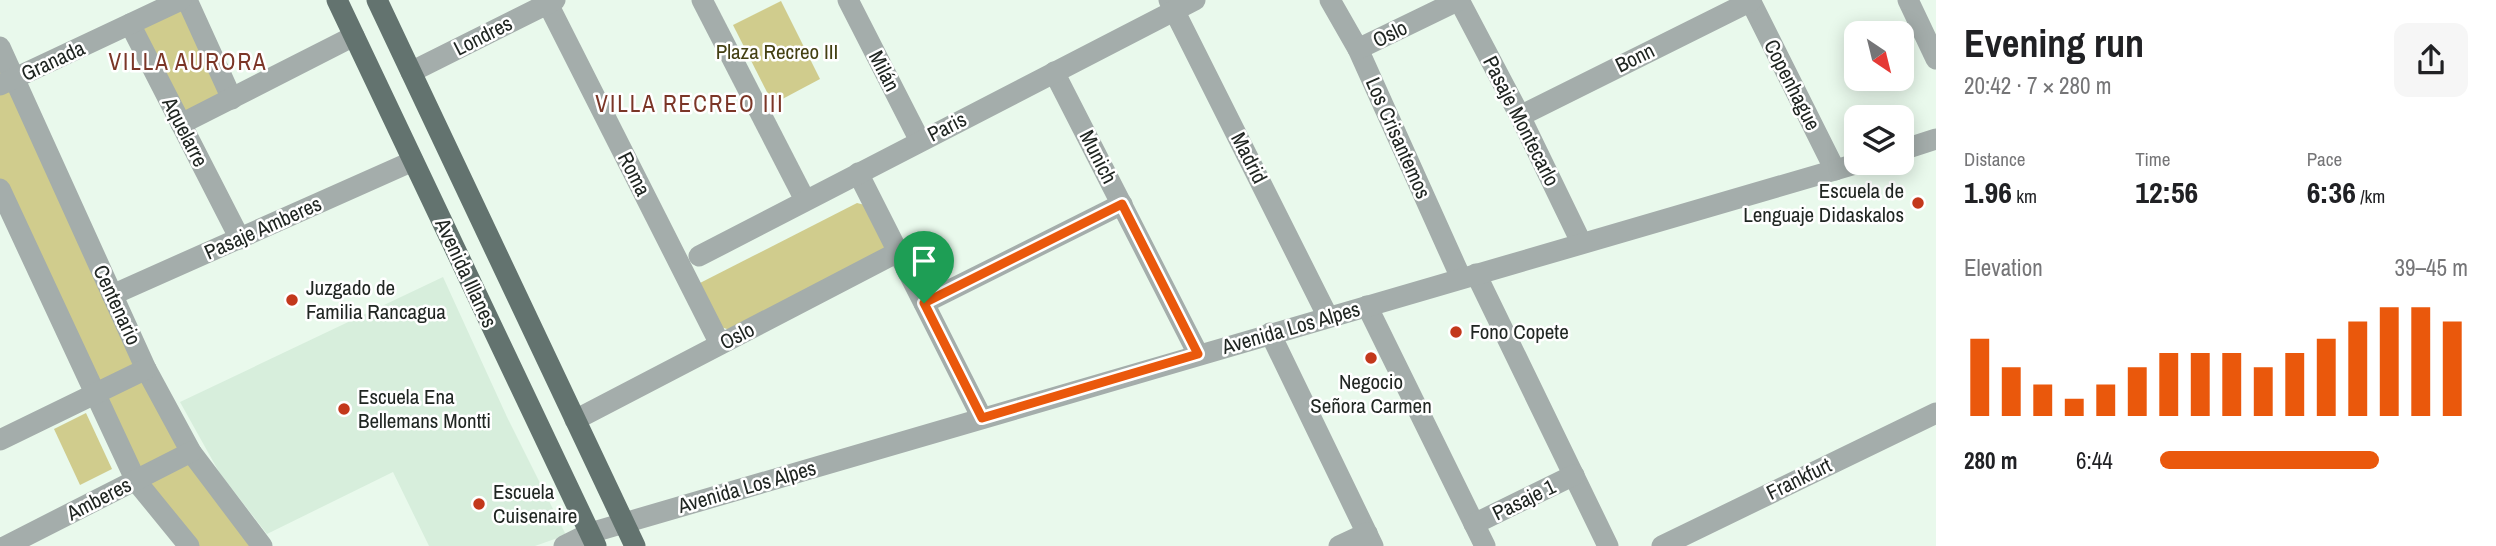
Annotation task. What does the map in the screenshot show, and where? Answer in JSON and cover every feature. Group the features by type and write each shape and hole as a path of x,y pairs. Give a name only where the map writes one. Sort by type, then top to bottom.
{"main road":[{"name":"Avenida Illanes","path":"337,0 593,540"},
{"name":"Avenida Illanes","path":"377,0 635,546"}],"street":[{"name":"Granada","path":"7,82 181,0"},
{"path":"187,0 232,99"},
{"path":"702,0 805,200"},
{"name":"Paris","path":"699,256 1054,72 1172,5 1195,0"},
{"name":"Los Crisantemos","path":"1330,0 1359,50 1469,276 1574,475 1608,546"},
{"name":"Oslo","path":"1359,50 1459,0"},
{"name":"Pasaje Montecarlo","path":"1459,0 1520,116 1581,242"},
{"path":"1909,0 1936,59"},
{"name":"Bonn","path":"1520,116 1750,1"},
{"name":"Copenhague","path":"1750,1 1835,170"},
{"name":"Londres","path":"411,72 551,2"},
{"name":"Roma","path":"551,2 720,344"},
{"name":"Milán","path":"858,3 920,141"},
{"name":"Madrid","path":"1172,5 1328,317"},
{"name":"Aquelarre","path":"130,24 240,239"},
{"path":"181,124 354,36"},
{"name":"Centenario","path":"0,47 7,82 146,369 191,452 262,546"},
{"name":"Munich","path":"1054,72 1198,354"},
{"path":"1914,146 1936,139"},
{"name":"Pasaje Amberes","path":"112,295 413,161"},
{"name":"Avenida Los Alpes","path":"564,546 593,540 625,523 1844,167"},
{"path":"858,173 982,418"},
{"path":"0,189 136,481 189,546"},
{"path":"924,303 1122,204"},
{"name":"Oslo","path":"575,420 898,252"},
{"path":"1367,306 1485,546"},
{"path":"1270,334 1370,539 1339,546"},
{"path":"0,440 146,369"},
{"name":"Frankfurt","path":"1662,546 1936,413"},
{"name":"Amberes","path":"6,546 34,540 191,452"},
{"name":"Pasaje 1","path":"1474,524 1574,475"}],"shaded area":[{"name":"Escuela Ena Bellemans Montti","path":"443,277 507,417 566,535 535,546 429,546 393,472 267,534 219,472 180,402"}],"green space":[{"path":"181,0 232,99 181,124 130,24"},
{"name":"Plaza Recreo III","path":"781,1 820,79 773,104 733,25"},
{"path":"0,57 108,296 257,546 194,546 139,478 0,179"},
{"path":"857,203 869,206 889,245 885,253 730,330 718,326 698,284"},
{"path":"86,413 112,469 80,485 54,429"}],"place":[{"name":"Escuela de Lenguaje Didaskalos","path":"1918,203"},
{"name":"Juzgado de Familia Rancagua","path":"292,300"},
{"name":"Fono Copete","path":"1456,332"},
{"name":"Negocio Señora Carmen","path":"1371,358"},
{"name":"Escuela Ena Bellemans Montti","path":"344,409"},
{"name":"Escuela Cuisenaire","path":"479,504"}],"district":[{"name":"VILLA AURORA","path":"188,62"},
{"name":"VILLA RECREO III","path":"690,104"}],"route":[{"path":"1122,204 1198,354 982,418 924,303 1122,204"}]}
